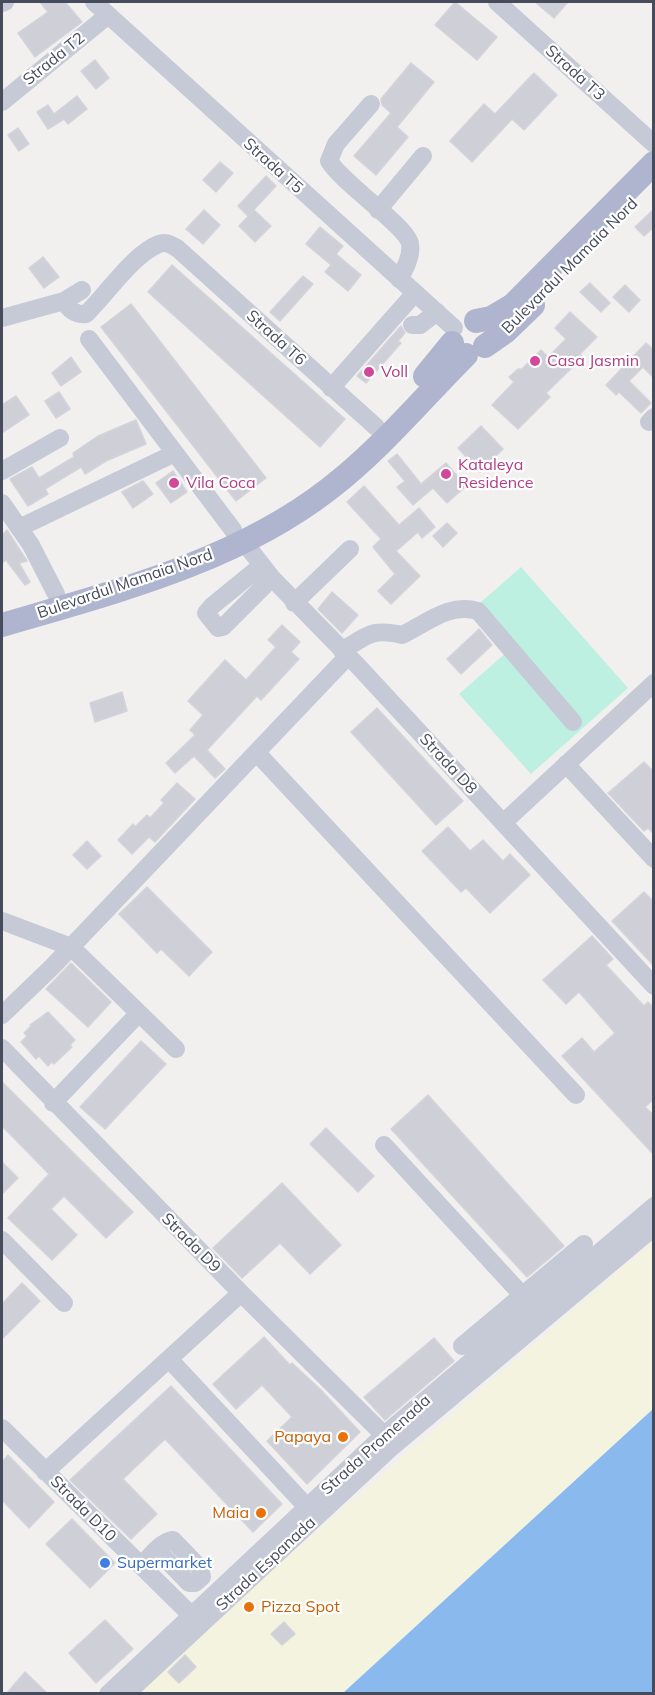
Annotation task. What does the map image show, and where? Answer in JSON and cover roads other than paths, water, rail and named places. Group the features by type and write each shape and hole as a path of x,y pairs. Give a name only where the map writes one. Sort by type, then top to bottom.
{"main road":[{"name":"Bulevardul Mamaia Nord","path":"2,610 238,536 349,453 462,334 513,305 654,163"},
{"name":"Bulevardul Mamaia Nord","path":"2,625 160,576 238,536 306,506 352,470 462,334 506,332 654,183"}],"street":[{"name":"Strada T5","path":"94,2 462,334"},
{"name":"Strada T3","path":"497,2 654,144"},
{"name":"Strada T2","path":"2,102 107,16"},
{"path":"371,105 336,144 329,161 349,185 407,236 411,244 407,264 399,279"},
{"path":"378,210 423,156"},
{"name":"Strada T6","path":"64,301 69,309 80,314 87,314 141,256 159,243 167,243 177,248 376,427"},
{"path":"2,318 64,301 82,290"},
{"path":"331,388 404,318 415,293"},
{"path":"404,318 420,325 462,334"},
{"name":"Strada D8","path":"88,339 266,572 345,653 654,986"},
{"path":"2,471 60,438"},
{"path":"19,528 175,453"},
{"path":"2,503 49,578 56,594"},
{"path":"294,603 350,549"},
{"path":"2,1015 71,947 257,753 345,653 370,633 382,630 402,635 436,615 468,608 478,611 573,722"},
{"path":"503,823 654,683"},
{"path":"257,753 576,1095"},
{"path":"566,764 654,859"},
{"path":"2,921 71,947 176,1049"},
{"path":"53,1103 139,1013"},
{"name":"Strada D9","path":"2,1048 53,1103 384,1435"},
{"path":"384,1145 528,1302"},
{"name":"Strada Promenada","path":"108,1694 528,1302 654,1206"},
{"name":"Strada Espanada","path":"126,1694 393,1446 654,1227"},
{"path":"2,1240 64,1303"},
{"path":"462,1346 528,1302 584,1244"},
{"path":"45,1472 241,1293"},
{"path":"169,1359 307,1507"},
{"name":"Strada D10","path":"2,1428 191,1615"},
{"path":"141,1566 157,1550"}],"water":[{"path":"653,1409 653,1693 343,1693"}],"place":[{"name":"Casa Jasmin","path":"535,361"},
{"name":"Voll","path":"369,372"},
{"name":"Kataleya Residence","path":"446,474"},
{"name":"Vila Coca","path":"174,483"},
{"name":"Papaya","path":"343,1437"},
{"name":"Maia","path":"261,1513"},
{"name":"Supermarket","path":"105,1563"},
{"name":"Pizza Spot","path":"249,1607"}]}
